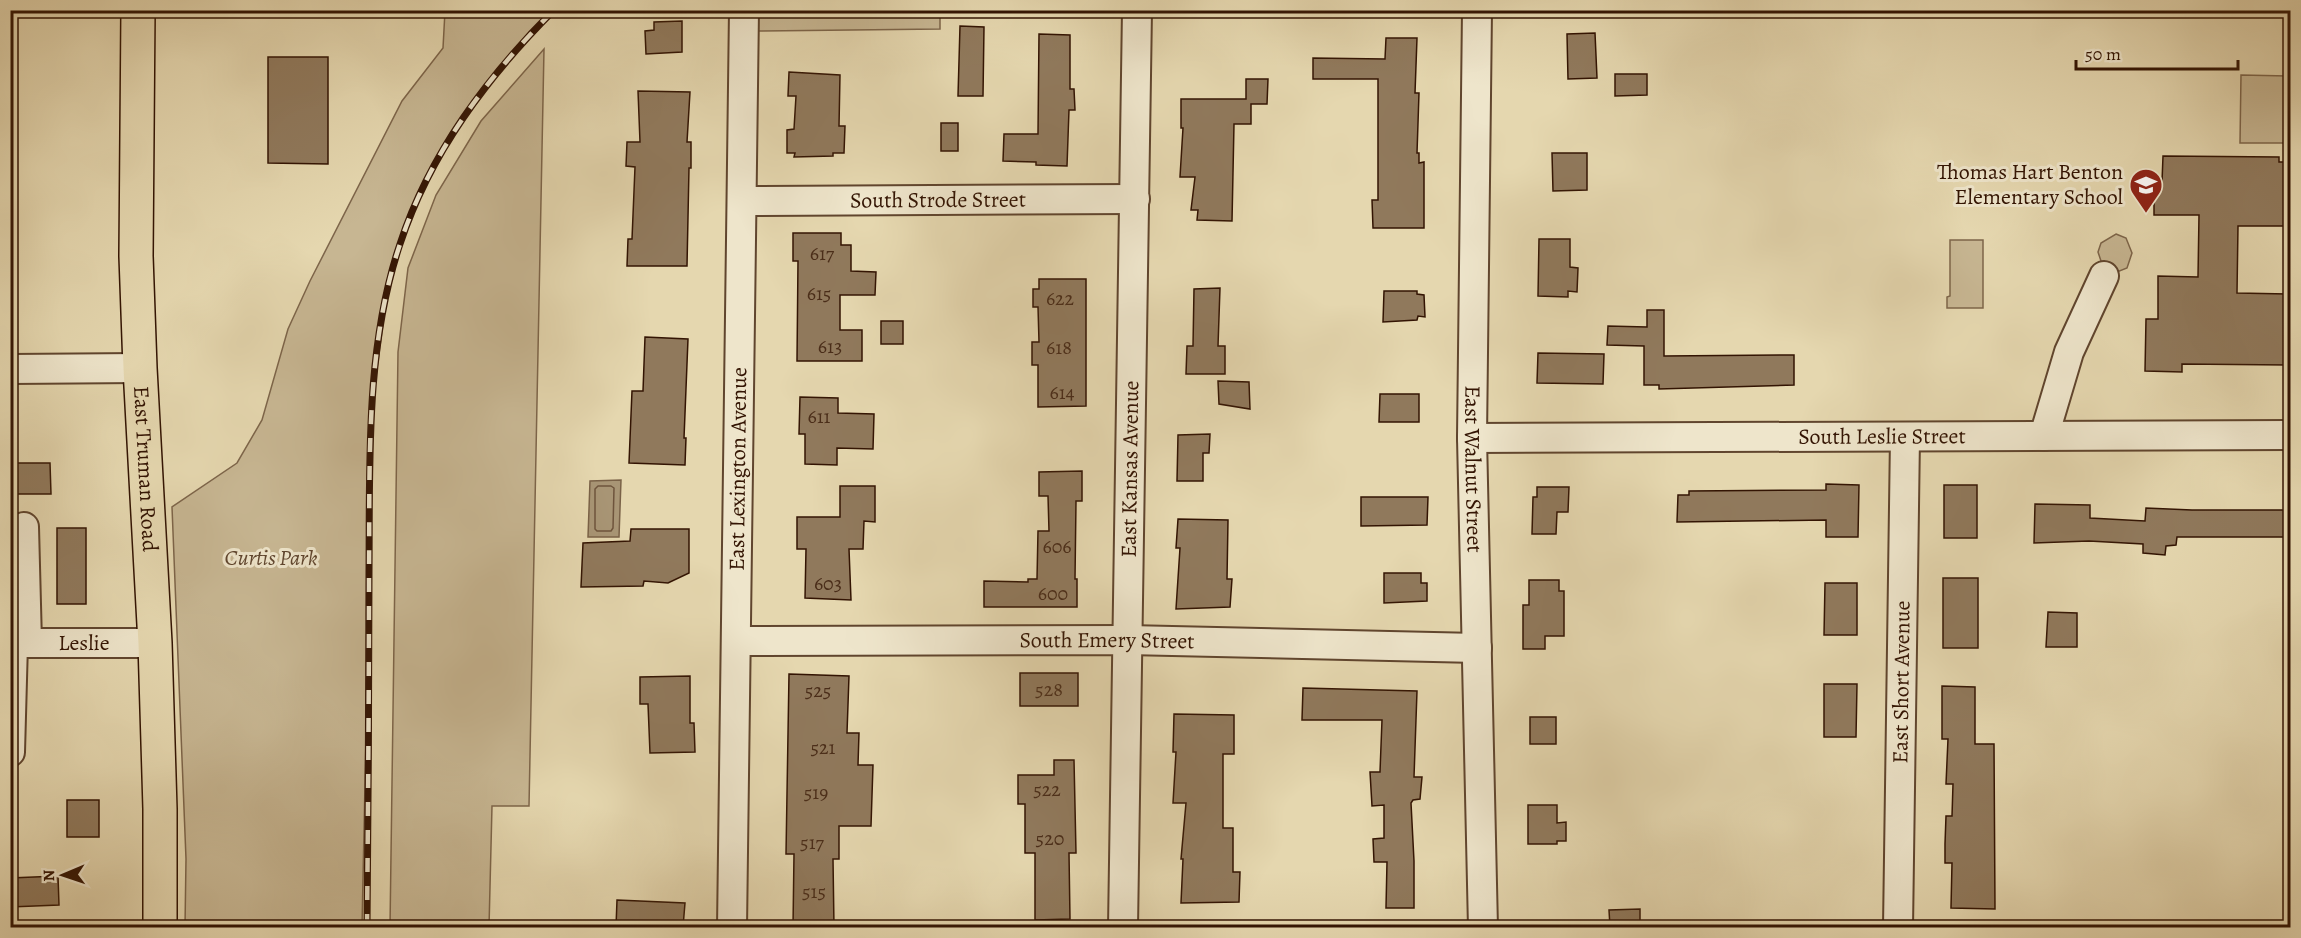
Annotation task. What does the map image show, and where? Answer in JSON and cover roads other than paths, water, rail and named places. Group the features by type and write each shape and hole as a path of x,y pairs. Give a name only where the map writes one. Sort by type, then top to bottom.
{"main road":[{"name":"East Truman Road","path":"138,10 136,256 155,643 160,809 160,927"}],"street":[{"name":"East Lexington Avenue","path":"732,927 744,10"},
{"name":"East Kansas Avenue","path":"1123,927 1137,10"},
{"name":"East Walnut Street","path":"1477,10 1472,438 1483,927"},
{"name":"South Strode Street","path":"742,201 1135,200"},
{"path":"2043,436 2069,352 2104,276"},
{"path":"10,369 140,368"},
{"name":"South Leslie Street","path":"1472,438 2290,435"},
{"name":"East Short Avenue","path":"1898,927 1905,438"},
{"path":"10,752 24,527"},
{"name":"South Emery Street","path":"736,641 1128,640 1477,648"},
{"name":"Leslie","path":"17,643 155,643"}],"water":[{"path":"621,480 619,537 588,537 590,481"}],"railway":[{"path":"367,928 370,448 375,365 389,284 412,211 444,148 484,89 554,10"}],"place":[{"name":"Thomas Hart Benton Elementary School","path":"2146,214"}],"park label":[{"name":"Curtis Park","path":"271,558"}]}
